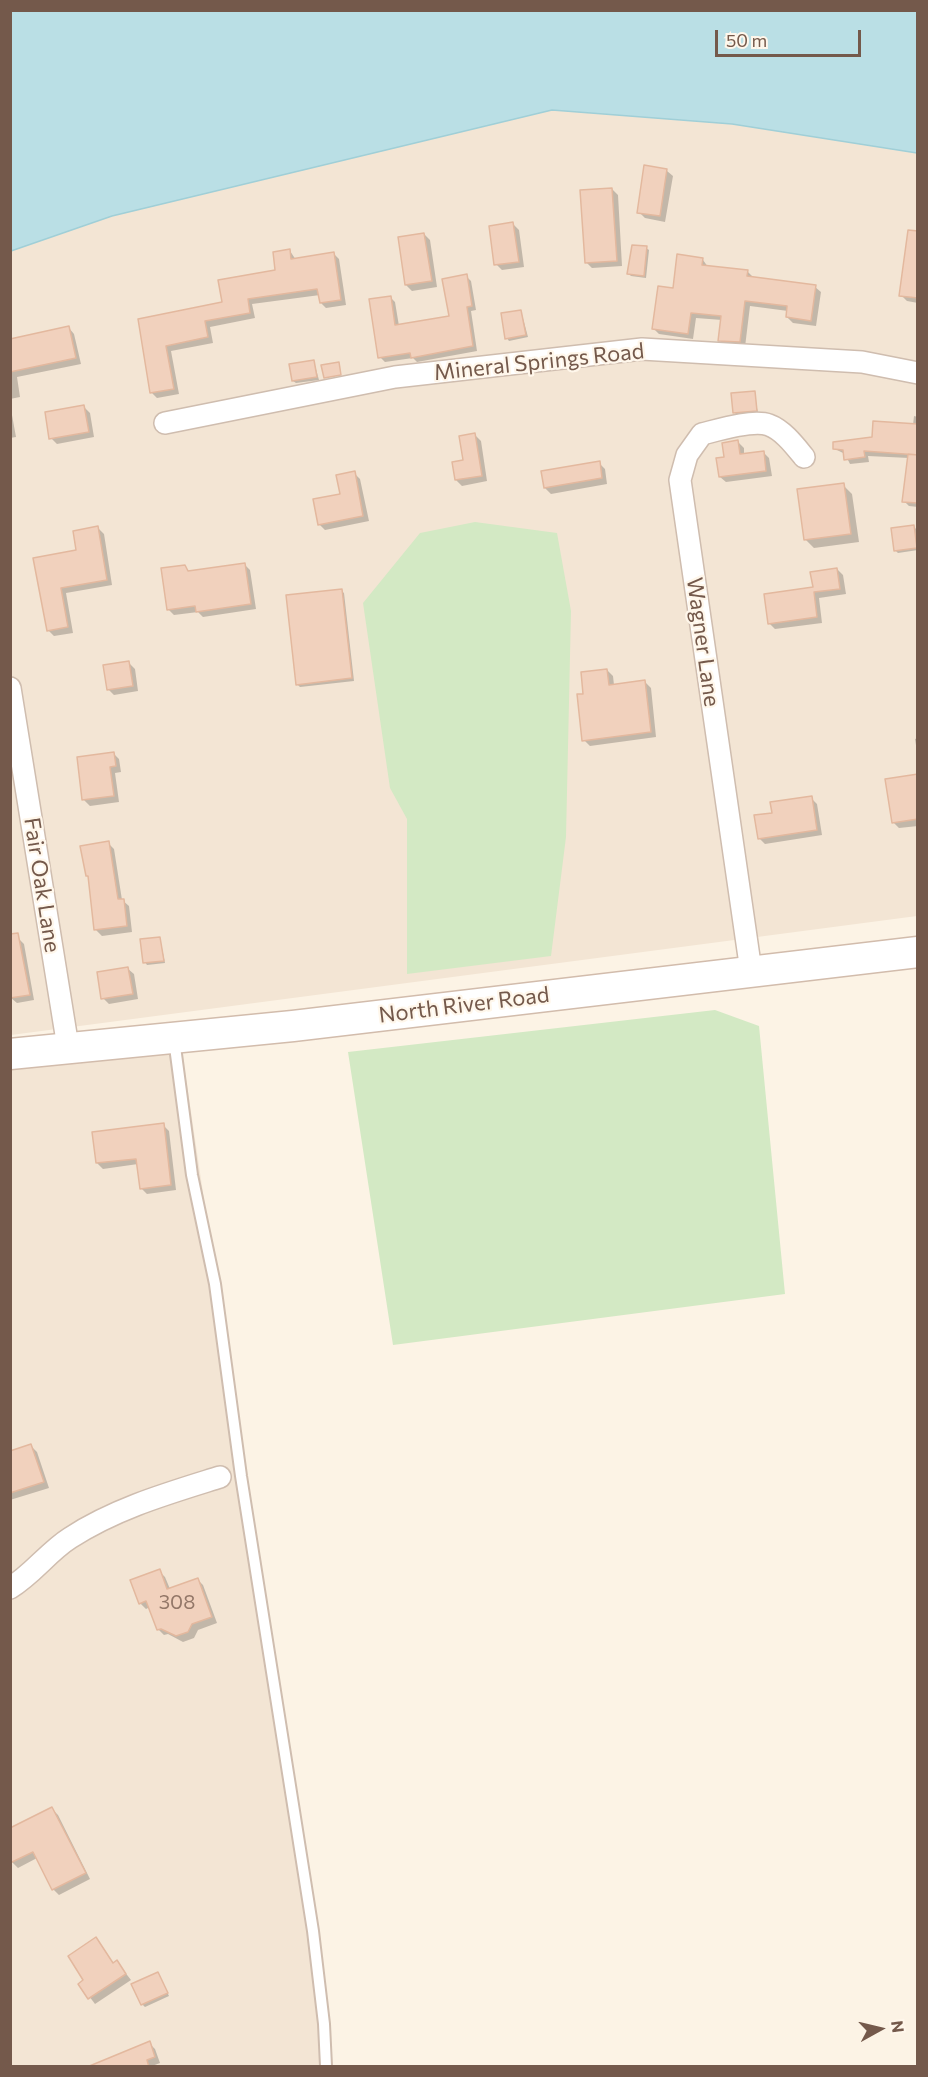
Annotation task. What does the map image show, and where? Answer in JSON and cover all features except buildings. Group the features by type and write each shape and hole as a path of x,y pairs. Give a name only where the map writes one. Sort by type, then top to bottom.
{"street":[{"name":"Mineral Springs Road","path":"165,423 395,377 642,349 862,362 918,373"},
{"name":"Wagner Lane","path":"751,971 680,480 687,454 702,434 743,425 768,424 791,441 804,457"},
{"name":"Fair Oak Lane","path":"10,688 68,1047"},
{"name":"North River Road","path":"10,1054 174,1039 918,952"},
{"path":"10,1588 24,1580 69,1538 125,1509 220,1477"}],"lane":[{"path":"174,1039 192,1175 215,1284 241,1476 309,1908 324,2024 326,2067"}],"shaded area":[{"path":"552,110 732,124 917,153 917,916 11,1035 10,251 112,216"},
{"path":"180,1038 333,2066 11,2066 10,1054"}],"green space":[{"path":"475,522 557,533 571,611 566,837 551,956 407,974 407,819 390,788 363,603 420,533"},
{"path":"715,1010 759,1026 785,1294 393,1345 348,1052"}],"water":[{"path":"10,11 917,11 917,153 732,124 552,110 112,216 11,251"}]}
